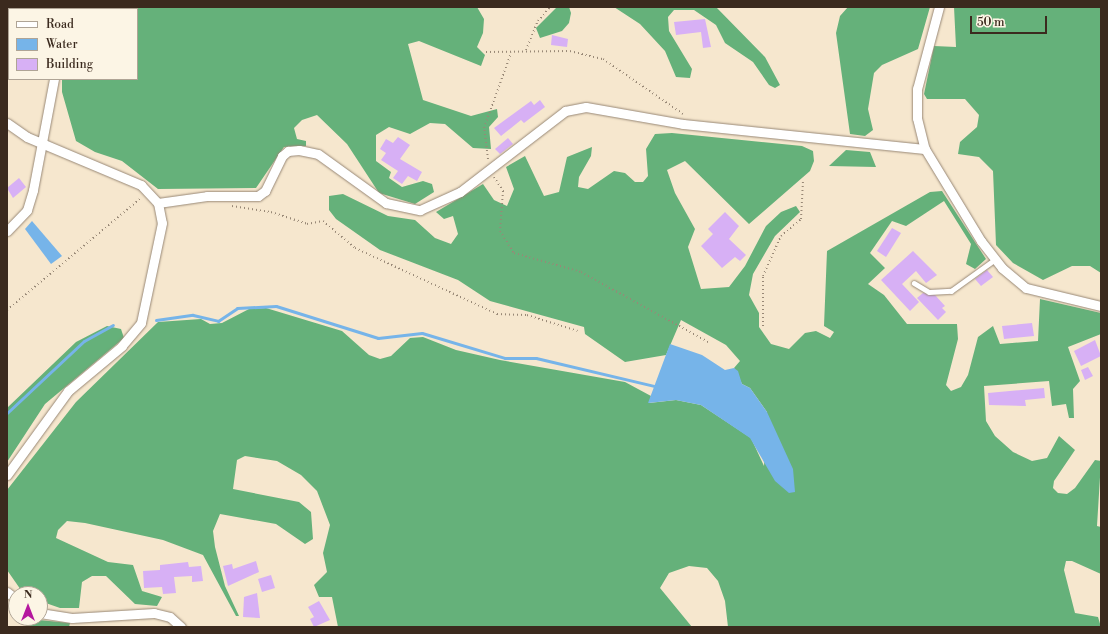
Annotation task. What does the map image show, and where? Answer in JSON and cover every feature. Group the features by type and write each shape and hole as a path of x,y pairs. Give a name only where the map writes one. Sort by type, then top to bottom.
{"street":[{"path":"939,7 917,90 917,118 925,149 994,260 1026,288 1101,306"},
{"path":"7,231 27,210 44,144 54,80"},
{"path":"158,203 207,196 258,196 266,191 282,156 288,151 299,150 318,154 386,203 400,209 420,210 460,192 492,170 561,114 586,107 683,124 925,149"},
{"path":"7,123 44,144 125,176 149,192 158,203 162,223 161,236 141,323 126,342 68,391 7,476"},
{"path":"48,614 72,618 154,613 170,617 181,627"}],"lane":[{"path":"914,283 929,292 951,291 994,260"}],"path":[{"path":"526,50 538,21 550,7"},
{"path":"486,52 511,53 526,50 570,51 603,59 683,114"},
{"path":"511,53 484,128 487,158 502,191 500,231 514,253 581,272 710,343"},
{"path":"763,326 763,276 781,236 802,219 803,180"},
{"path":"7,310 149,192"},
{"path":"225,205 271,212 307,224 323,221 355,248 497,314 527,315 578,331"}],"green space":[{"path":"7,7 21,7 8,8 7,41"},
{"path":"76,7 477,7 484,19 483,33 477,47 485,55 481,66 419,41 408,44 423,100 471,116 497,109 498,117 489,127 491,149 473,148 445,124 430,123 410,134 389,127 376,135 376,161 391,172 389,178 402,187 423,181 432,184 434,192 415,204 379,193 347,144 317,115 302,120 294,128 297,139 306,141 306,146 284,147 256,188 158,189 122,161 95,152 76,141 62,92 62,80 138,80 138,8"},
{"path":"557,7 569,7 571,13 569,23 562,31 540,38 536,28"},
{"path":"614,7 716,7 765,57 780,85 775,88 769,85 753,62 725,43 716,25 694,10 674,10 668,17 669,31 692,69 690,78 676,77 665,51 640,24"},
{"path":"848,7 930,7 918,49 882,65 874,73 868,109 873,130 865,136 850,134 836,33 840,16"},
{"path":"954,7 1101,7 1101,273 1090,266 1072,266 1043,280 1013,263 996,245 993,171 979,157 958,154 960,142 977,127 979,115 965,99 927,99 924,94 934,46 956,47"},
{"path":"672,133 802,146 813,151 814,161 810,171 749,224 685,161 667,170 675,193 695,229 688,247 701,289 729,287 745,266 766,226 781,212 796,206 800,212 775,236 753,274 749,295 759,313 759,327 771,344 789,349 805,333 816,331 830,338 834,332 824,326 827,251 930,192 942,191 986,259 975,269 966,264 971,244 944,201 906,226 892,221 870,253 885,268 868,284 884,295 907,324 957,324 958,339 946,385 951,391 961,387 968,375 978,337 993,326 1000,344 1038,341 1040,299 1101,313 1101,334 1068,347 1080,381 1073,389 1074,418 1069,418 1066,404 1052,406 1049,381 984,386 986,421 995,436 1013,452 1032,461 1047,458 1059,436 1075,450 1054,481 1053,488 1058,493 1067,494 1075,488 1095,460 1101,461 1097,526 1101,527 1101,574 1072,561 1066,561 1064,570 1075,613 1098,617 1101,627 728,627 725,601 718,581 707,568 689,566 669,573 660,588 692,627 338,627 332,597 319,597 314,585 327,572 323,553 330,525 317,491 301,475 277,461 245,456 237,460 233,489 299,502 311,512 313,539 305,544 276,524 220,514 213,531 215,547 225,586 239,616 236,616 203,555 163,540 85,523 67,521 58,530 56,538 108,562 133,565 142,591 162,597 157,606 135,604 106,576 92,576 82,582 79,608 60,608 48,604 48,586 18,586 7,570 7,490 76,402 158,322 201,319 210,324 222,323 249,309 266,308 342,331 369,355 380,359 391,356 410,338 423,337 456,350 500,360 625,382 651,396 649,403 676,400 701,405 751,438 764,466 767,412 750,388 742,384 734,368 740,361 726,345 681,320 666,355 625,362 585,334 584,327 490,301 458,280 380,250 336,219 329,210 329,196 343,194 388,216 415,220 435,238 451,244 458,234 453,216 444,219 436,212 483,184 494,200 507,206 514,189 506,167 525,156 544,196 559,192 567,157 592,147 591,156 579,177 578,187 588,189 614,171 625,173 635,182 643,182 648,176 646,149 655,134"},
{"path":"846,150 870,152 876,167 829,166"},
{"path":"107,326 121,329 124,338 45,404 7,462 7,408 76,342"},
{"path":"48,621 70,623 69,627 27,626 48,626"}],"water":[{"path":"32,221 62,256 51,264 25,229"},
{"path":"670,344 702,355 725,370 734,368 738,371 742,384 750,388 767,412 793,469 795,492 789,493 775,481 750,438 701,405 676,400 648,403"}],"building":[{"path":"705,19 711,47 703,48 701,32 676,35 674,22"},
{"path":"552,35 568,39 567,47 551,45"},
{"path":"540,100 545,107 524,123 521,120 501,136 494,128 531,101 534,105"},
{"path":"398,137 410,145 400,159 422,172 417,181 408,176 402,184 393,178 398,171 381,160 386,153 380,149 386,139 393,143"},
{"path":"508,138 513,144 500,154 495,149"},
{"path":"19,178 26,187 13,198 7,188"},
{"path":"725,212 739,226 729,239 746,255 740,261 735,257 722,268 701,246 713,234 708,229"},
{"path":"892,228 901,233 886,257 877,251"},
{"path":"913,251 937,275 926,283 916,271 902,284 919,302 910,311 881,280"},
{"path":"987,270 993,277 981,286 975,279"},
{"path":"923,293 935,295 945,306 942,308 946,312 938,320 917,298"},
{"path":"1032,323 1034,336 1004,339 1002,326"},
{"path":"1095,340 1101,356 1081,366 1074,351"},
{"path":"1088,367 1093,376 1085,380 1081,370"},
{"path":"1044,388 1045,398 1025,400 1026,406 989,405 988,393"},
{"path":"256,561 259,572 228,586 223,566 232,564 233,569"},
{"path":"188,562 189,567 201,566 203,581 192,582 192,576 174,577 176,593 163,594 162,587 144,588 143,571 160,570 160,565"},
{"path":"271,575 275,588 262,592 258,579"},
{"path":"257,593 260,618 243,617 244,597"},
{"path":"319,601 330,620 314,627 310,619 314,617 308,607"}],"waterway":[{"path":"156,320 193,315 218,321 237,308 276,306 378,338 422,333 505,358 536,358 654,386"},
{"path":"7,413 84,341 113,325"}]}
